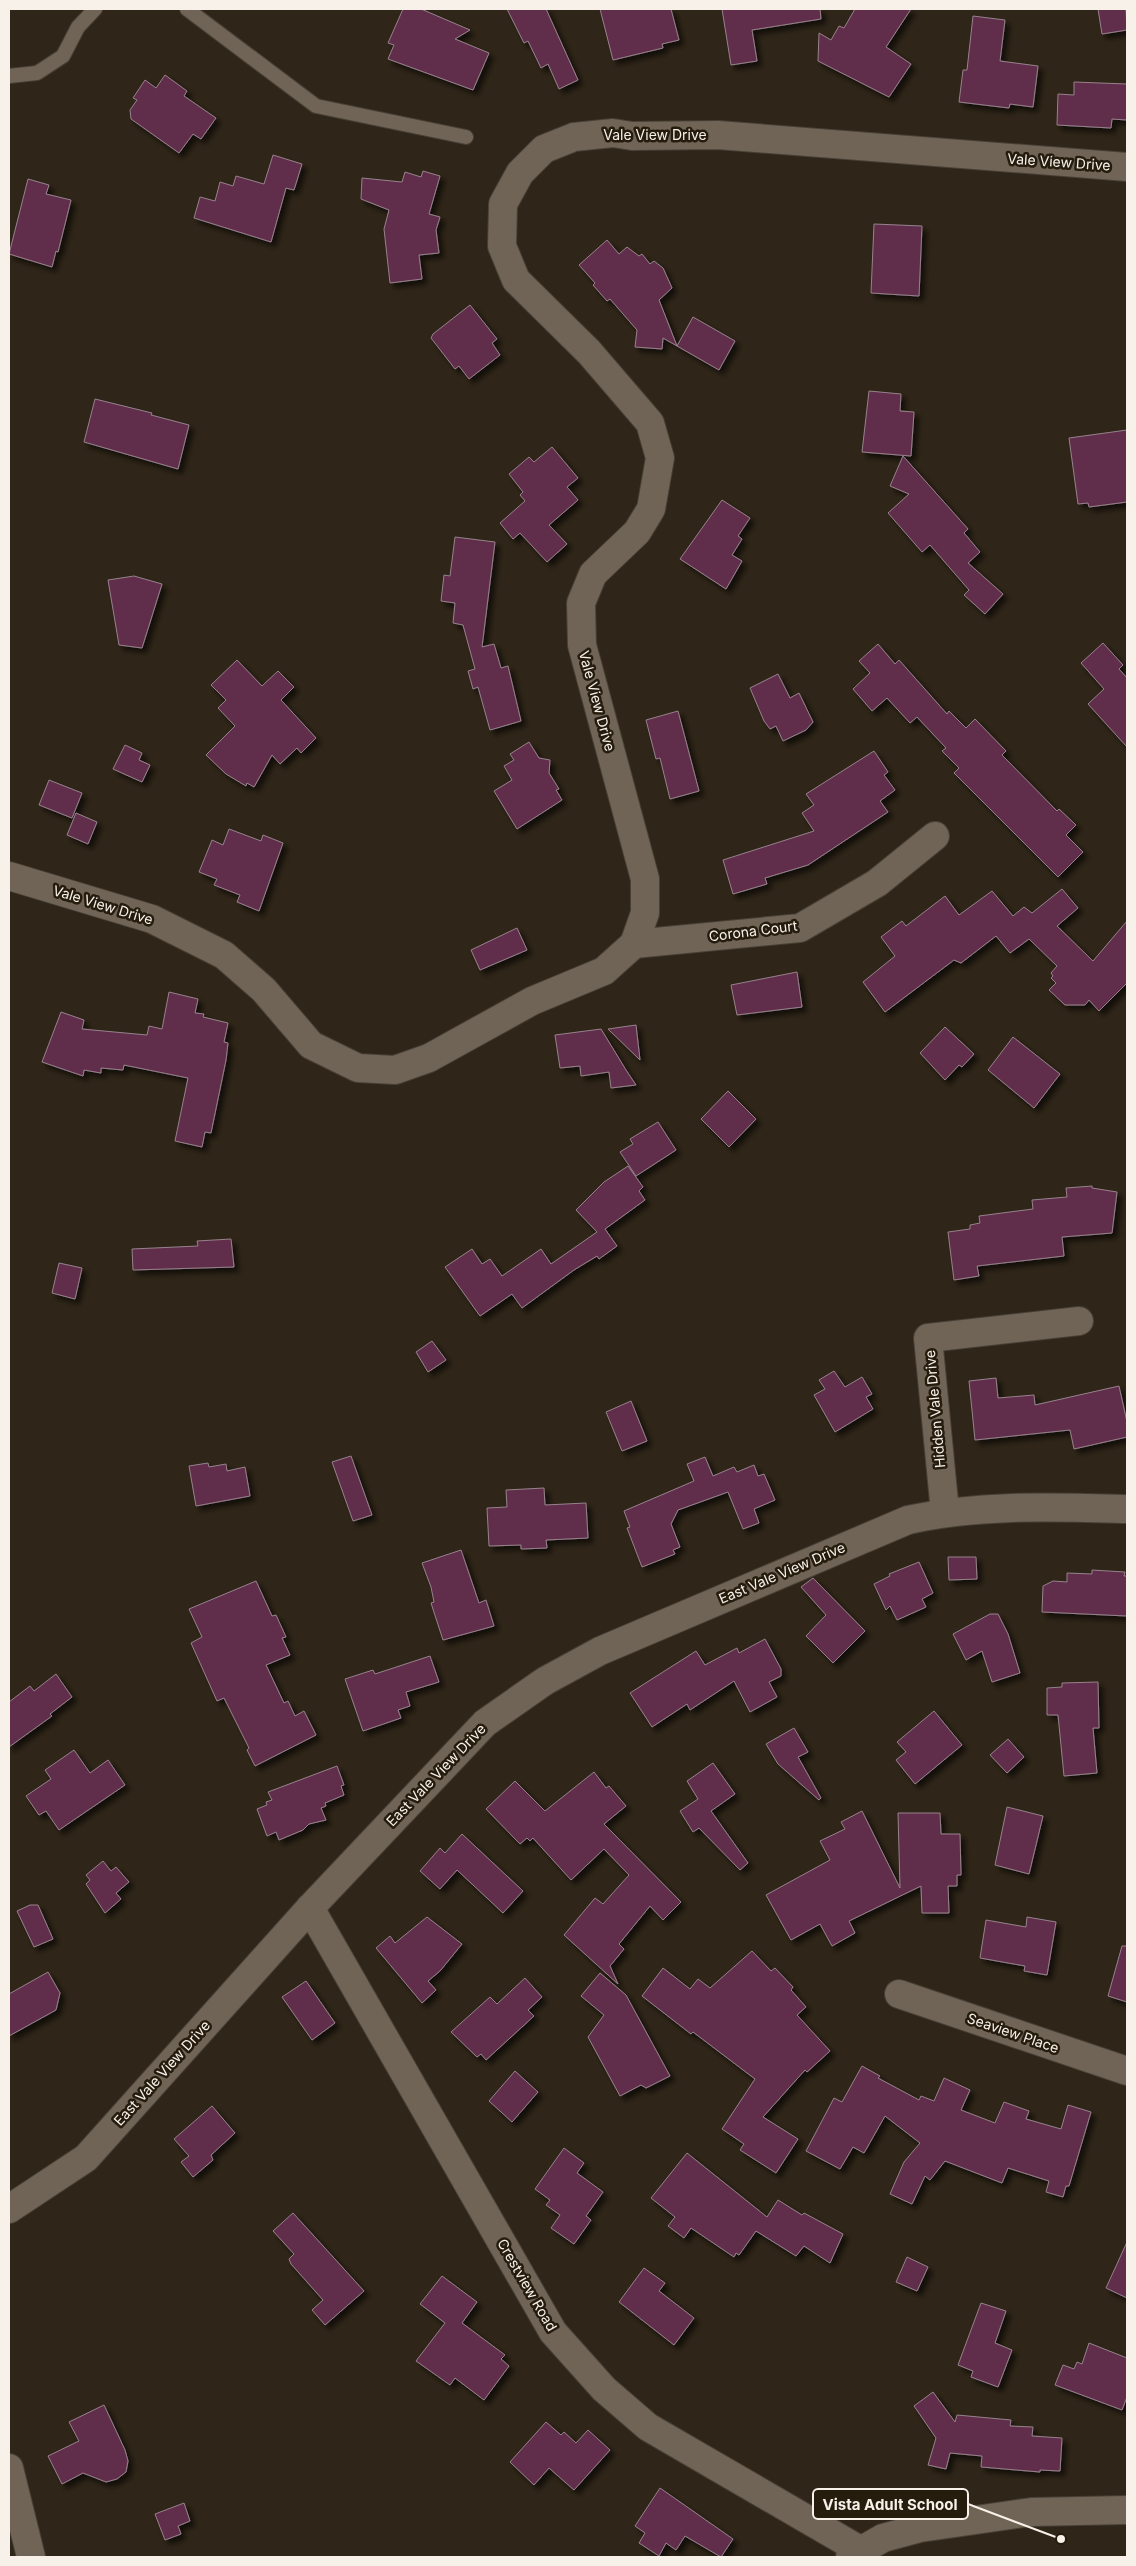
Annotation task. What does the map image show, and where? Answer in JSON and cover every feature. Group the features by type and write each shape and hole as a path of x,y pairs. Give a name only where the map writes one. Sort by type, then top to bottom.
{"street":[{"name":"Vale View Drive","path":"9,876 152,919 224,956 264,990 311,1044 358,1068 395,1070 429,1058 532,1001 604,971 634,944 645,913 645,880 582,645 582,603 593,574 636,532 651,509 660,458 650,424 590,352 516,280 502,246 503,204 520,173 544,150 574,137 613,133 632,136 718,135 1127,167"},
{"name":"Corona Court","path":"634,944 800,928 877,884 935,836"},
{"name":"Hidden Vale Drive","path":"945,1512 928,1338 1079,1321"},
{"name":"East Vale View Drive","path":"9,2209 86,2158 310,1908 485,1723 545,1681 600,1651 908,1520 945,1512 1029,1507 1127,1509"},
{"name":"Crestview Road","path":"310,1908 556,2336 604,2389 648,2427 855,2554"},
{"name":"Seaview Place","path":"899,1994 1127,2072"},
{"path":"9,2468 31,2557"},
{"path":"855,2554 883,2538 920,2528 1031,2512 1088,2509 1127,2510"}],"lane":[{"path":"9,76 38,73 62,56 78,27 95,9"},
{"path":"187,9 316,106 466,137"}],"building":[{"path":"403,9 421,9 470,30 455,39 489,53 473,90 388,59 394,45 388,43"},
{"path":"507,9 546,9 578,80 559,89 548,64 541,68 528,41 524,43"},
{"path":"600,9 671,9 679,40 662,44 663,48 613,60"},
{"path":"722,9 820,9 821,19 752,30 757,61 731,65"},
{"path":"855,9 911,9 886,47 911,64 889,97 818,61 819,33 831,40 839,26 844,28"},
{"path":"1098,9 1126,9 1127,30 1102,34"},
{"path":"973,16 1005,20 1000,61 1038,66 1033,107 1010,104 1009,108 959,102 963,70 967,70"},
{"path":"165,75 187,91 184,96 216,118 201,139 193,134 179,153 131,119 130,110 137,100 133,98 145,80 156,88"},
{"path":"1074,82 1127,84 1127,120 1112,119 1111,128 1057,125 1058,94 1074,95"},
{"path":"273,155 302,164 294,190 286,188 271,242 194,218 200,197 215,201 220,182 233,186 236,176 264,184"},
{"path":"423,171 440,176 429,214 440,217 436,230 439,253 419,255 422,279 390,283 384,229 389,210 361,199 362,178 402,182 405,172 421,177"},
{"path":"28,179 49,185 46,194 71,200 58,252 56,251 52,267 9,254"},
{"path":"874,224 922,226 919,296 871,293"},
{"path":"607,240 619,254 627,247 639,256 642,254 650,264 654,261 663,268 672,288 659,300 677,346 663,338 662,349 635,347 637,330 610,299 607,301 593,285 595,283 579,265"},
{"path":"470,305 497,339 492,343 500,355 469,379 459,366 455,369 431,338 433,334"},
{"path":"693,317 735,341 719,370 677,346"},
{"path":"869,391 901,394 900,411 914,412 911,456 862,452"},
{"path":"95,399 152,413 151,415 189,425 178,469 84,442"},
{"path":"1127,430 1127,502 1089,507 1088,503 1078,504 1069,438"},
{"path":"552,447 578,478 567,487 578,500 549,525 567,544 547,562 520,533 513,539 500,523 525,501 520,495 523,492 509,474 529,457 534,462"},
{"path":"903,456 968,529 964,533 980,552 968,563 1003,594 985,614 964,595 969,590 930,545 922,552 888,513 909,494 890,486"},
{"path":"722,500 750,518 738,536 742,539 732,555 742,561 726,589 680,559"},
{"path":"455,537 495,542 482,647 494,644 501,668 508,666 521,721 490,730 478,687 473,689 468,671 475,669 463,625 453,623 455,603 441,601 444,575 450,576"},
{"path":"134,576 162,584 142,648 119,645 108,580"},
{"path":"1103,643 1123,665 1119,669 1127,678 1127,747 1088,704 1104,689 1081,663"},
{"path":"878,644 895,664 899,660 947,714 949,711 966,728 975,719 1006,751 1002,755 1057,811 1059,809 1076,825 1066,835 1083,852 1058,877 954,773 959,768 942,751 946,748 917,717 910,723 887,698 872,711 853,689 870,673 859,661"},
{"path":"237,660 262,686 278,671 294,687 281,700 316,738 301,753 297,748 280,764 272,755 254,787 247,783 246,786 226,774 206,755 235,726 218,708 226,700 211,685"},
{"path":"778,674 790,698 799,693 813,722 806,730 783,741 776,726 770,729 764,721 750,688"},
{"path":"678,711 699,791 670,799 660,758 656,759 646,720"},
{"path":"529,742 539,758 550,760 549,773 559,789 556,790 562,800 517,829 494,791 512,780 504,766 514,760 510,754"},
{"path":"125,745 142,753 139,760 150,765 142,782 113,769"},
{"path":"874,751 888,772 884,775 895,790 880,801 888,812 808,865 765,878 767,884 733,894 723,860 814,831 802,813 814,805 806,794"},
{"path":"49,780 82,793 72,818 39,805"},
{"path":"76,813 97,822 88,844 67,835"},
{"path":"229,829 261,841 263,835 283,843 259,911 237,902 240,895 214,885 217,879 199,872 212,840 223,845"},
{"path":"1062,889 1078,908 1057,926 1093,961 1127,921 1127,983 1099,1011 1089,1000 1085,1005 1065,1005 1049,990 1056,983 1051,978 1053,976 1051,973 1057,966 1029,939 1010,953 996,936 961,963 954,960 885,1012 863,982 895,956 881,937 902,921 906,926 945,896 959,915 992,891 1013,916 1024,907 1032,913"},
{"path":"517,928 527,950 480,970 471,950"},
{"path":"797,972 802,1007 737,1015 731,985"},
{"path":"169,992 198,999 195,1013 204,1014 203,1017 228,1023 224,1042 228,1043 226,1060 211,1133 205,1132 202,1147 175,1141 188,1078 124,1065 123,1070 101,1068 101,1073 84,1070 83,1076 42,1062 61,1012 84,1020 82,1029 147,1035 149,1026 162,1029"},
{"path":"636,1025 640,1060 608,1029"},
{"path":"945,1027 974,1054 962,1067 959,1065 945,1080 920,1053"},
{"path":"601,1029 636,1085 611,1088 609,1072 581,1076 580,1066 560,1068 555,1035"},
{"path":"1013,1037 1060,1074 1034,1108 988,1070"},
{"path":"728,1091 756,1119 729,1147 701,1119"},
{"path":"658,1122 676,1150 636,1176 620,1152 633,1144 630,1139"},
{"path":"628,1166 643,1187 639,1191 645,1200 605,1229 617,1246 599,1259 597,1256 574,1270 522,1308 512,1294 480,1316 445,1267 472,1249 482,1264 490,1259 502,1276 541,1249 551,1264 597,1232 576,1210 604,1182"},
{"path":"1092,1186 1092,1188 1117,1192 1112,1233 1062,1237 1064,1256 977,1266 979,1276 954,1280 948,1232 970,1229 970,1225 980,1223 979,1216 1033,1209 1032,1200 1067,1197 1066,1188"},
{"path":"231,1239 234,1267 133,1270 132,1249 198,1246 197,1241"},
{"path":"59,1263 82,1268 75,1299 52,1293"},
{"path":"432,1341 446,1360 428,1372 416,1352"},
{"path":"834,1371 845,1387 862,1377 872,1394 866,1397 873,1409 835,1432 814,1395 825,1389 819,1380"},
{"path":"996,1378 998,1398 1034,1395 1035,1405 1119,1386 1127,1422 1127,1437 1074,1449 1070,1430 975,1440 969,1381"},
{"path":"631,1401 647,1441 622,1451 606,1412"},
{"path":"351,1456 372,1515 353,1521 332,1462"},
{"path":"705,1457 713,1476 734,1467 737,1472 754,1465 758,1476 764,1474 775,1500 754,1509 759,1523 743,1529 728,1492 678,1510 671,1524 680,1547 673,1550 675,1554 642,1567 627,1528 630,1527 624,1511 694,1481 687,1464"},
{"path":"208,1463 209,1467 226,1464 227,1471 245,1467 250,1496 196,1506 189,1466"},
{"path":"544,1488 545,1505 586,1503 588,1538 546,1540 547,1548 521,1549 521,1545 489,1546 487,1508 507,1507 506,1490"},
{"path":"461,1550 479,1603 486,1600 494,1626 443,1640 431,1603 434,1602 431,1587 422,1563"},
{"path":"948,1557 976,1557 977,1579 949,1580"},
{"path":"919,1562 933,1593 922,1599 926,1607 897,1620 890,1606 886,1610 874,1584 890,1576 889,1574"},
{"path":"1092,1570 1125,1572 1124,1576 1127,1576 1127,1616 1042,1612 1043,1586 1053,1581 1067,1582 1067,1573 1092,1574"},
{"path":"813,1578 865,1631 833,1663 806,1636 826,1615 801,1587"},
{"path":"256,1581 272,1616 276,1615 286,1637 282,1638 290,1655 266,1665 284,1703 288,1701 295,1716 304,1711 316,1735 255,1766 247,1750 249,1748 224,1698 217,1701 191,1643 202,1637 189,1609"},
{"path":"990,1614 998,1614 1008,1634 1020,1673 992,1682 982,1651 966,1660 953,1634"},
{"path":"765,1639 781,1669 781,1676 769,1682 777,1697 750,1712 734,1681 690,1710 687,1704 652,1727 630,1693 696,1651 705,1665 737,1648 739,1653"},
{"path":"430,1656 439,1682 406,1692 410,1706 398,1710 401,1718 363,1731 345,1679 373,1670 375,1674"},
{"path":"56,1674 72,1697 50,1714 52,1716 9,1747 9,1702 30,1686 34,1691"},
{"path":"1098,1682 1099,1728 1093,1728 1097,1773 1064,1776 1058,1715 1047,1715 1047,1688 1062,1687 1062,1683"},
{"path":"934,1711 962,1745 915,1784 896,1760 906,1752 897,1742"},
{"path":"794,1728 808,1752 798,1757 821,1798 819,1800 778,1764 766,1744"},
{"path":"1008,1739 1024,1757 1007,1773 990,1755"},
{"path":"74,1750 90,1773 108,1760 125,1785 59,1830 46,1811 39,1815 26,1796 51,1779 45,1770"},
{"path":"713,1763 735,1794 711,1811 748,1863 740,1870 699,1828 693,1832 680,1811 698,1799 687,1781"},
{"path":"337,1766 344,1785 341,1786 344,1795 325,1803 326,1806 321,1808 326,1820 309,1824 303,1830 279,1840 276,1832 267,1836 257,1809 267,1805 266,1802 272,1800 268,1792"},
{"path":"594,1772 606,1788 609,1786 626,1806 604,1824 681,1902 663,1920 650,1906 619,1944 624,1949 610,1966 618,1984 564,1935 595,1898 603,1904 629,1875 604,1849 571,1880 533,1838 530,1841 527,1838 520,1844 486,1809 515,1781 545,1811"},
{"path":"1007,1807 1043,1816 1029,1874 995,1865"},
{"path":"862,1811 900,1888 898,1813 940,1813 941,1834 960,1834 961,1875 957,1875 957,1886 948,1886 949,1913 922,1913 921,1886 849,1921 855,1933 832,1946 820,1924 791,1940 766,1895 830,1860 820,1841 845,1829 841,1822"},
{"path":"462,1834 523,1891 503,1913 457,1870 440,1889 420,1871 440,1848 445,1853"},
{"path":"103,1861 111,1871 116,1867 129,1882 116,1893 121,1899 105,1913 86,1884 90,1880 86,1875"},
{"path":"30,1905 38,1905 53,1939 34,1947 17,1911"},
{"path":"427,1917 462,1944 440,1971 428,1981 436,1990 422,2003 376,1948 390,1936 395,1943"},
{"path":"1027,1917 1056,1922 1047,1975 1024,1971 1025,1966 980,1958 986,1920 1026,1927"},
{"path":"1122,1946 1127,1946 1127,2002 1108,1996"},
{"path":"752,1951 771,1971 775,1968 793,1987 791,1990 806,2007 797,2015 830,2051 807,2072 805,2070 763,2117 798,2139 776,2173 740,2150 744,2144 722,2129 755,2079 693,2032 691,2034 642,1996 663,1968 690,1989 698,1979 710,1988"},
{"path":"48,1972 60,1993 56,2010 9,2036 9,1994"},
{"path":"600,1973 626,1995 670,2076 646,2088 641,2085 620,2096 588,2037 604,2015 581,1996"},
{"path":"525,1978 542,1997 528,2010 534,2016 486,2060 481,2054 477,2057 451,2032 490,1997 497,2004"},
{"path":"306,1981 335,2023 312,2040 282,1997"},
{"path":"862,2066 880,2076 878,2078 919,2100 921,2096 934,2101 944,2078 970,2090 961,2110 995,2123 1004,2102 1029,2111 1026,2119 1061,2129 1068,2105 1091,2112 1069,2186 1066,2186 1063,2197 1046,2192 1049,2181 1008,2168 1002,2183 945,2161 930,2180 925,2176 912,2204 890,2194 904,2162 920,2143 885,2116 864,2153 853,2147 840,2169 806,2151 834,2098 842,2102"},
{"path":"515,2071 538,2092 512,2122 489,2101"},
{"path":"212,2106 235,2133 211,2155 213,2160 193,2177 181,2162 189,2156 174,2139"},
{"path":"564,2148 584,2163 577,2173 603,2192 586,2216 591,2220 574,2244 551,2228 560,2215 546,2205 550,2200 535,2189"},
{"path":"687,2153 767,2217 778,2200 802,2215 804,2213 843,2234 830,2263 804,2246 796,2256 756,2231 739,2255 736,2253 734,2257 691,2228 684,2238 668,2226 675,2217 651,2198"},
{"path":"293,2213 364,2291 325,2325 312,2310 323,2300 291,2264 289,2259 294,2254 273,2231"},
{"path":"1127,2242 1127,2298 1106,2288"},
{"path":"907,2257 928,2267 917,2291 896,2282"},
{"path":"644,2268 665,2283 659,2291 694,2318 674,2345 619,2302"},
{"path":"442,2276 477,2302 462,2323 505,2355 501,2359 509,2366 484,2400 455,2378 450,2385 416,2361 445,2323 420,2304"},
{"path":"981,2303 1006,2311 995,2343 1012,2350 998,2387 971,2377 973,2371 958,2365"},
{"path":"1089,2343 1127,2358 1127,2397 1122,2410 1055,2385 1063,2365 1074,2369 1077,2362 1082,2364"},
{"path":"933,2392 955,2422 957,2415 1011,2420 1010,2426 1033,2427 1032,2436 1062,2438 1060,2471 1040,2470 1040,2472 981,2467 982,2456 950,2453 946,2469 928,2465 936,2438 914,2406"},
{"path":"104,2405 125,2450 128,2461 126,2472 117,2479 106,2482 83,2473 62,2484 48,2456 79,2441 69,2422"},
{"path":"546,2422 561,2435 564,2432 576,2443 588,2430 610,2450 574,2490 549,2468 534,2485 510,2462"},
{"path":"660,2488 733,2539 721,2557 685,2536 676,2550 666,2543 659,2556 639,2543 645,2533 635,2526"},
{"path":"184,2503 190,2521 178,2526 181,2534 165,2540 155,2514"}],"place":[{"name":"Vista Adult School","path":"1061,2539"}]}
